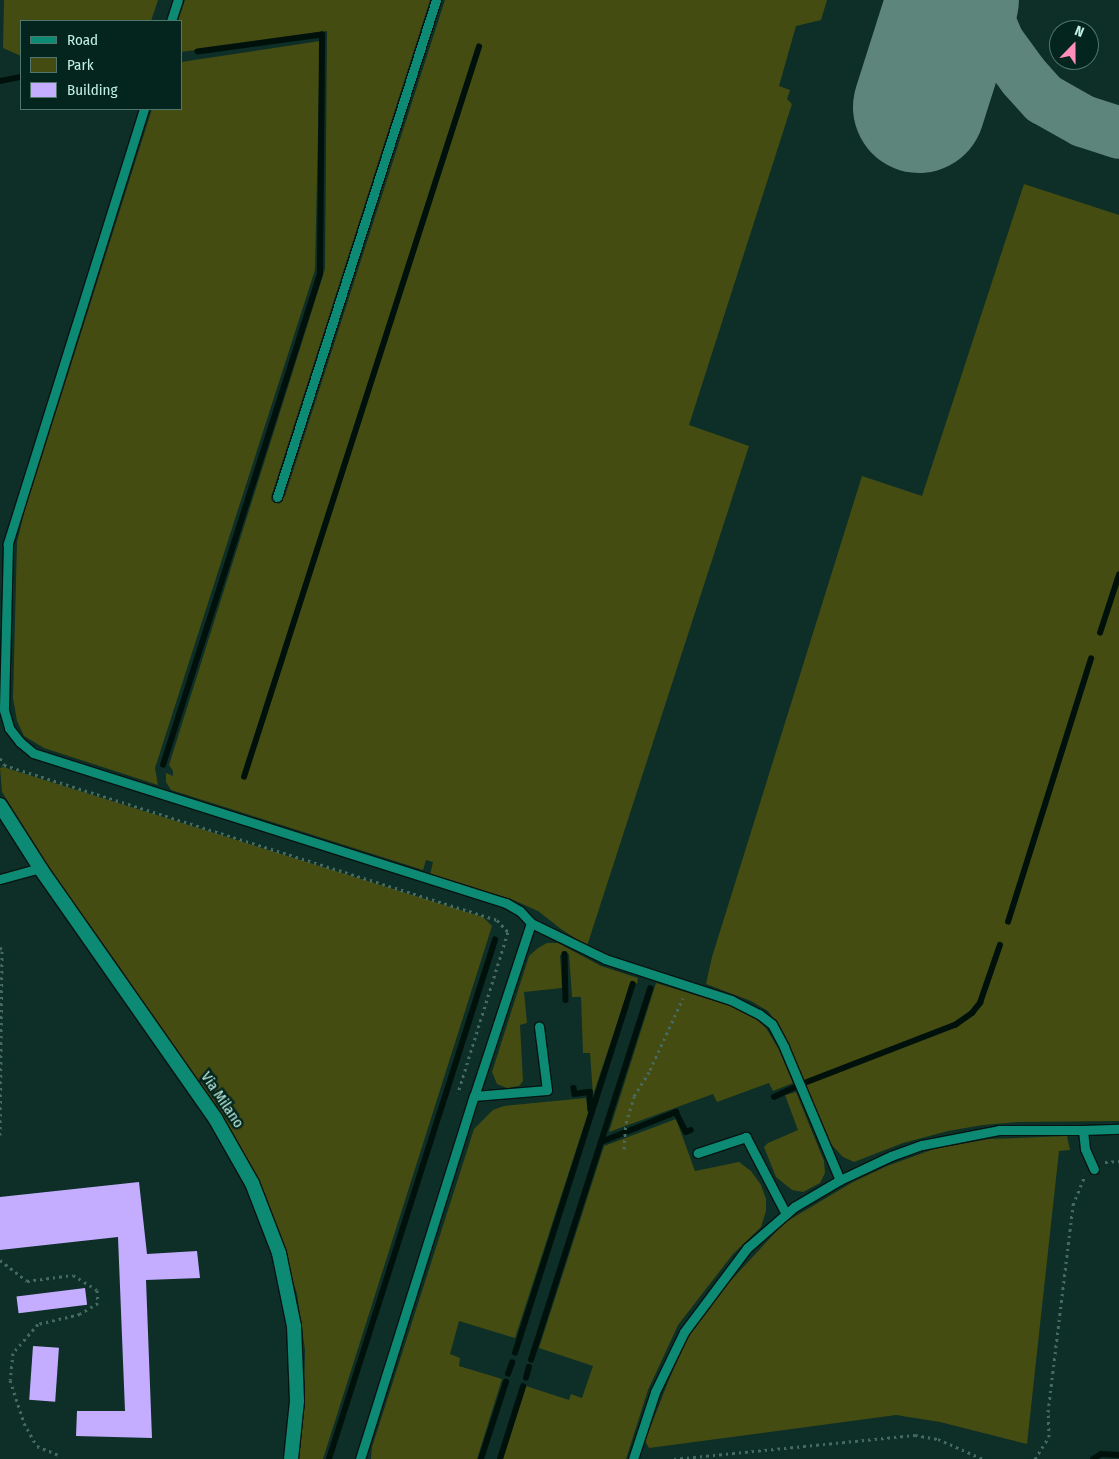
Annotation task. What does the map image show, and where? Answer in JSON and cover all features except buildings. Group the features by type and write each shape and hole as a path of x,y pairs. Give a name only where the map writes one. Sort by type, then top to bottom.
{"street":[{"name":"Via Milano","path":"0,805 40,868 215,1118 240,1158 260,1200 279,1253 294,1326 297,1401 290,1459"}],"lane":[{"path":"171,20 178,0"},
{"path":"277,497 436,0"},
{"path":"144,110 8,544 4,710 9,728 20,742 33,753 506,903 520,911 532,923 604,959 731,1000 759,1014 772,1024 784,1047 840,1180"},
{"path":"0,879 40,868"},
{"path":"360,1459 474,1096 532,923"},
{"path":"474,1096 547,1090 539,1027"},
{"path":"633,1459 655,1392 684,1332 747,1248 794,1207 840,1180 891,1156 922,1145 999,1130 1119,1129"},
{"path":"1083,1130 1085,1149 1094,1169"},
{"path":"698,1153 746,1137 786,1214"}],"path":[{"path":"0,758 4,765 497,920 508,932 455,1102"},
{"path":"0,947 2,960 0,1135"},
{"path":"624,1149 626,1124 634,1096 650,1070 688,987"},
{"path":"1035,1459 1049,1437 1048,1412 1074,1205 1086,1175 1107,1161 1119,1161"},
{"path":"0,1260 27,1281 73,1275 97,1290 98,1303 80,1314 38,1324 13,1353 10,1380 24,1423 37,1446 58,1454"},
{"path":"674,1459 915,1435 938,1439 983,1459"}],"green space":[{"path":"4,0 158,0 151,20 20,20 20,56 3,48"},
{"path":"185,0 430,0 271,497 280,501 285,496 445,0 827,0 821,20 796,26 779,86 790,90 787,99 792,104 689,425 749,446 587,946 538,911 511,899 430,875 433,862 426,860 423,870 171,790 166,782 166,773 173,776 173,771 169,765 325,269 327,31 182,52 182,20 178,20"},
{"path":"320,41 315,270 155,768 158,785 44,748 24,736 17,721 13,698 17,542 24,513 152,110 182,110 182,62"},
{"path":"1024,184 1119,215 1119,1121 1019,1122 983,1125 948,1131 903,1143 854,1162 843,1157 828,1141 791,1050 780,1027 768,1011 751,1001 706,984 712,957 862,476 922,496"},
{"path":"3,767 483,917 492,926 323,1459 296,1459 304,1409 305,1350 297,1294 266,1196 231,1131 179,1060 123,972 54,875 2,792 0,768"},
{"path":"547,943 558,943 601,966 638,978 637,984 631,982 593,1095 590,1053 583,1053 581,997 572,997 569,954 560,955 562,988 524,992 527,1023 520,1025 523,1081 519,1086 507,1088 497,1084 492,1072 529,956"},
{"path":"656,983 734,1007 753,1016 766,1028 778,1048 793,1083 773,1091 769,1083 717,1102 713,1094 609,1132"},
{"path":"796,1092 824,1161 825,1173 820,1183 803,1192 792,1190 776,1177 764,1147 768,1143 798,1130 785,1095"},
{"path":"586,1098 588,1113 515,1338 459,1321 450,1354 460,1358 459,1366 502,1379 477,1459 371,1459 372,1447 474,1129 493,1110 504,1106"},
{"path":"676,1119 695,1171 739,1162 751,1171 761,1185 766,1199 766,1211 761,1227 733,1254 678,1325 648,1390 626,1459 503,1459 526,1386 569,1400 571,1394 582,1398 593,1366 539,1348 604,1146"},
{"path":"1067,1136 1070,1150 1059,1151 1027,1444 940,1422 896,1415 649,1448 645,1441 687,1339 711,1302 784,1223 853,1182 887,1166 934,1149 989,1139"}],"waterway":[{"path":"163,765 320,274 322,35 198,52"},
{"path":"244,777 479,47"},
{"path":"0,81 20,77"},
{"path":"1100,633 1119,575"},
{"path":"1008,922 1091,659"},
{"path":"329,1459 495,940"},
{"path":"807,1082 955,1025 972,1013 980,1003 1000,945"},
{"path":"565,954 566,1000"},
{"path":"515,1353 633,984"},
{"path":"531,1360 650,989"},
{"path":"574,1088 575,1094 590,1092 591,1109"},
{"path":"774,1097 793,1088"},
{"path":"601,1142 676,1112 686,1132 691,1130"},
{"path":"508,1374 512,1363"},
{"path":"526,1378 529,1367"},
{"path":"481,1459 506,1382"},
{"path":"500,1459 523,1387"},
{"path":"1093,1459 1101,1454 1119,1455"}],"taxiway":[{"path":"984,0 987,15 999,43 1024,77 1044,99 1083,121 1119,133"}],"runway":[{"path":"919,107 953,0"}]}
